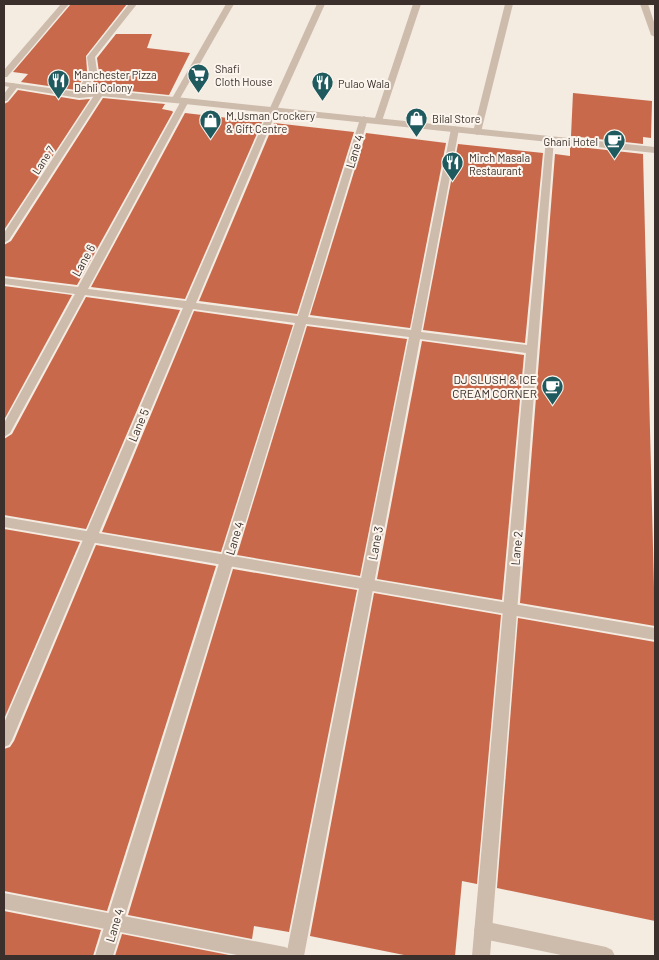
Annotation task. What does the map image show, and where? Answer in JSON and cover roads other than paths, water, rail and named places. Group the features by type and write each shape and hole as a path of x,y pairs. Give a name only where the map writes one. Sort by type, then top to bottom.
{"street":[{"path":"4,75 65,4"},
{"path":"79,95 93,71 91,57 133,4"},
{"name":"Lane 6","path":"4,433 80,292 230,4"},
{"name":"Lane 5","path":"4,740 273,110 321,4"},
{"path":"378,121 417,4"},
{"path":"477,132 509,4"},
{"path":"644,4 655,35"},
{"path":"4,84 79,95 100,94 180,100 655,150"},
{"path":"4,99 15,85"},
{"name":"Lane 7","path":"4,240 100,94"},
{"name":"Lane 4","path":"104,956 364,119"},
{"name":"Lane 3","path":"295,956 455,130"},
{"name":"Lane 2","path":"481,956 550,139"},
{"path":"4,281 533,350"},
{"path":"4,522 655,634"},
{"path":"4,901 285,956"},
{"path":"483,930 606,956"}],"place":[{"name":"Shafi Cloth House","path":"199,93"},
{"name":"Manchester Pizza Dehli Colony","path":"58,99"},
{"name":"Pulao Wala","path":"322,102"},
{"name":"Bilal Store","path":"416,137"},
{"name":"M.Usman Crockery & Gift Centre","path":"210,140"},
{"name":"Ghani Hotel","path":"614,160"},
{"name":"Mirch Masala Restaurant","path":"453,182"},
{"name":"DJ SLUSH & ICE CREAM CORNER","path":"553,405"}]}
